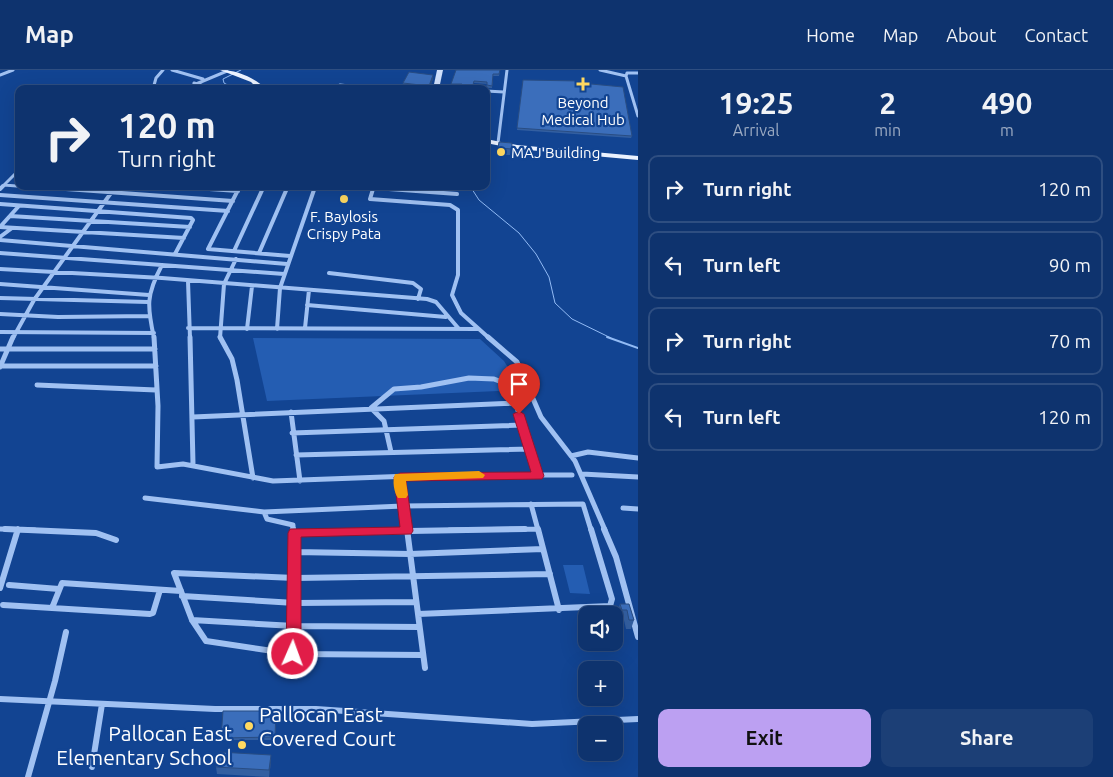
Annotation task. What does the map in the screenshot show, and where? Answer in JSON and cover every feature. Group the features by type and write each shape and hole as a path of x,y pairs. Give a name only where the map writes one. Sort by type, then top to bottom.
{"main road":[{"path":"437,85 440,70"},
{"path":"226,71 253,81 258,85"},
{"path":"490,141 638,158"}],"street":[{"path":"0,75 14,70"},
{"path":"154,85 156,78 163,70"},
{"path":"172,70 203,79"},
{"path":"498,143 507,70"},
{"path":"600,70 626,76"},
{"path":"191,85 226,71"},
{"path":"626,76 626,73 638,73"},
{"path":"626,76 638,116"},
{"path":"194,83 201,85"},
{"path":"490,91 504,92"},
{"path":"0,190 14,176"},
{"path":"4,185 15,186"},
{"path":"43,199 51,190"},
{"path":"76,190 233,201"},
{"path":"113,190 34,300 15,332 0,366 156,366"},
{"path":"222,190 238,191 208,249 290,256"},
{"path":"234,251 262,190"},
{"path":"259,253 286,190"},
{"path":"277,328 280,288 287,264 315,190"},
{"path":"373,190 370,199 450,205 458,210 458,275 452,295 461,313 517,362 541,417 572,456 582,474 616,558 638,637"},
{"path":"393,190 457,194"},
{"path":"410,202 413,191"},
{"path":"0,195 228,211"},
{"path":"0,204 18,208 191,218 193,220 190,227 175,254"},
{"path":"0,227 18,208"},
{"path":"10,216 190,227"},
{"path":"0,227 184,238"},
{"path":"0,239 12,228"},
{"path":"0,239 287,264"},
{"path":"0,253 284,274"},
{"path":"236,259 224,284 220,336 232,359 253,478"},
{"path":"162,265 154,279 148,302 149,316 154,333 156,390 159,411 157,467 168,464 193,464 199,468 273,481 572,475"},
{"path":"0,269 418,298 436,302 446,316 459,328"},
{"path":"330,274 413,283 421,288 418,298"},
{"path":"188,281 193,464"},
{"path":"0,284 149,294"},
{"path":"247,329 252,286"},
{"path":"305,328 309,290"},
{"path":"0,298 148,302"},
{"path":"307,305 446,316"},
{"path":"0,314 25,316 149,316"},
{"path":"188,328 479,329"},
{"path":"0,332 154,333"},
{"path":"0,349 155,348"},
{"path":"371,408 394,389 467,378 500,381 507,384 516,403 538,476"},
{"path":"37,385 156,390"},
{"path":"193,417 516,403"},
{"path":"371,408 379,415 388,430 391,452"},
{"path":"291,412 292,433 300,481"},
{"path":"292,433 522,425"},
{"path":"296,455 531,449"},
{"path":"572,456 588,452 638,458"},
{"path":"582,474 638,477"},
{"path":"400,477 424,668"},
{"path":"145,498 264,512 403,506 583,504 613,602 610,606 559,610 418,614"},
{"path":"531,504 559,610"},
{"path":"623,508 638,509"},
{"path":"264,512 268,519 293,524 295,533 296,578 293,654"},
{"path":"0,529 96,533 116,540"},
{"path":"0,588 18,529"},
{"path":"295,533 538,529"},
{"path":"295,552 410,554 543,549"},
{"path":"423,655 293,654 206,641 192,620 174,573 296,578 550,574"},
{"path":"52,608 62,583 295,603 416,602"},
{"path":"9,585 60,589"},
{"path":"3,605 152,614 160,590"},
{"path":"192,620 294,626 419,627"},
{"path":"28,777 55,681 66,632"},
{"path":"0,699 214,709 307,709 532,724 638,719"},
{"path":"92,766 102,704"}],"shaded area":[{"path":"253,338 480,339 504,361 522,390 267,401"},
{"path":"563,565 583,565 590,594 570,593"}],"building":[{"path":"456,70 500,70 499,74 493,74 492,86 487,85 487,82 474,81 473,85 451,84"},
{"path":"409,72 433,75 429,85 403,83"},
{"path":"523,80 591,81 591,84 623,87 632,136 517,128"},
{"path":"499,142 512,143 512,149 498,148"},
{"path":"620,604 629,604 634,620 629,620 627,610 623,610 623,606"},
{"name":"Pallocan East Covered Court","path":"223,711 276,711 275,737 221,738"},
{"path":"219,752 271,755 269,770 216,767"}],"waterway":[{"path":"228,85 224,83 223,79 241,70"},
{"path":"473,190 479,200 519,233 536,254 549,277 555,303 572,319 611,338"},
{"path":"607,337 638,348"}],"slow traffic":[{"path":"402,495 400,477 479,475"}],"place":[{"name":"Beyond Medical Hub","path":"583,84"},
{"name":"MAJ Building","path":"501,152"},
{"name":"F. Baylosis Crispy Pata","path":"344,199"},
{"name":"Pallocan East Covered Court","path":"249,726"},
{"name":"Pallocan East Elementary School","path":"242,745"}],"route":[{"path":"293,654 296,578 295,533 407,531 400,477 439,475 538,476 519,414"}]}
